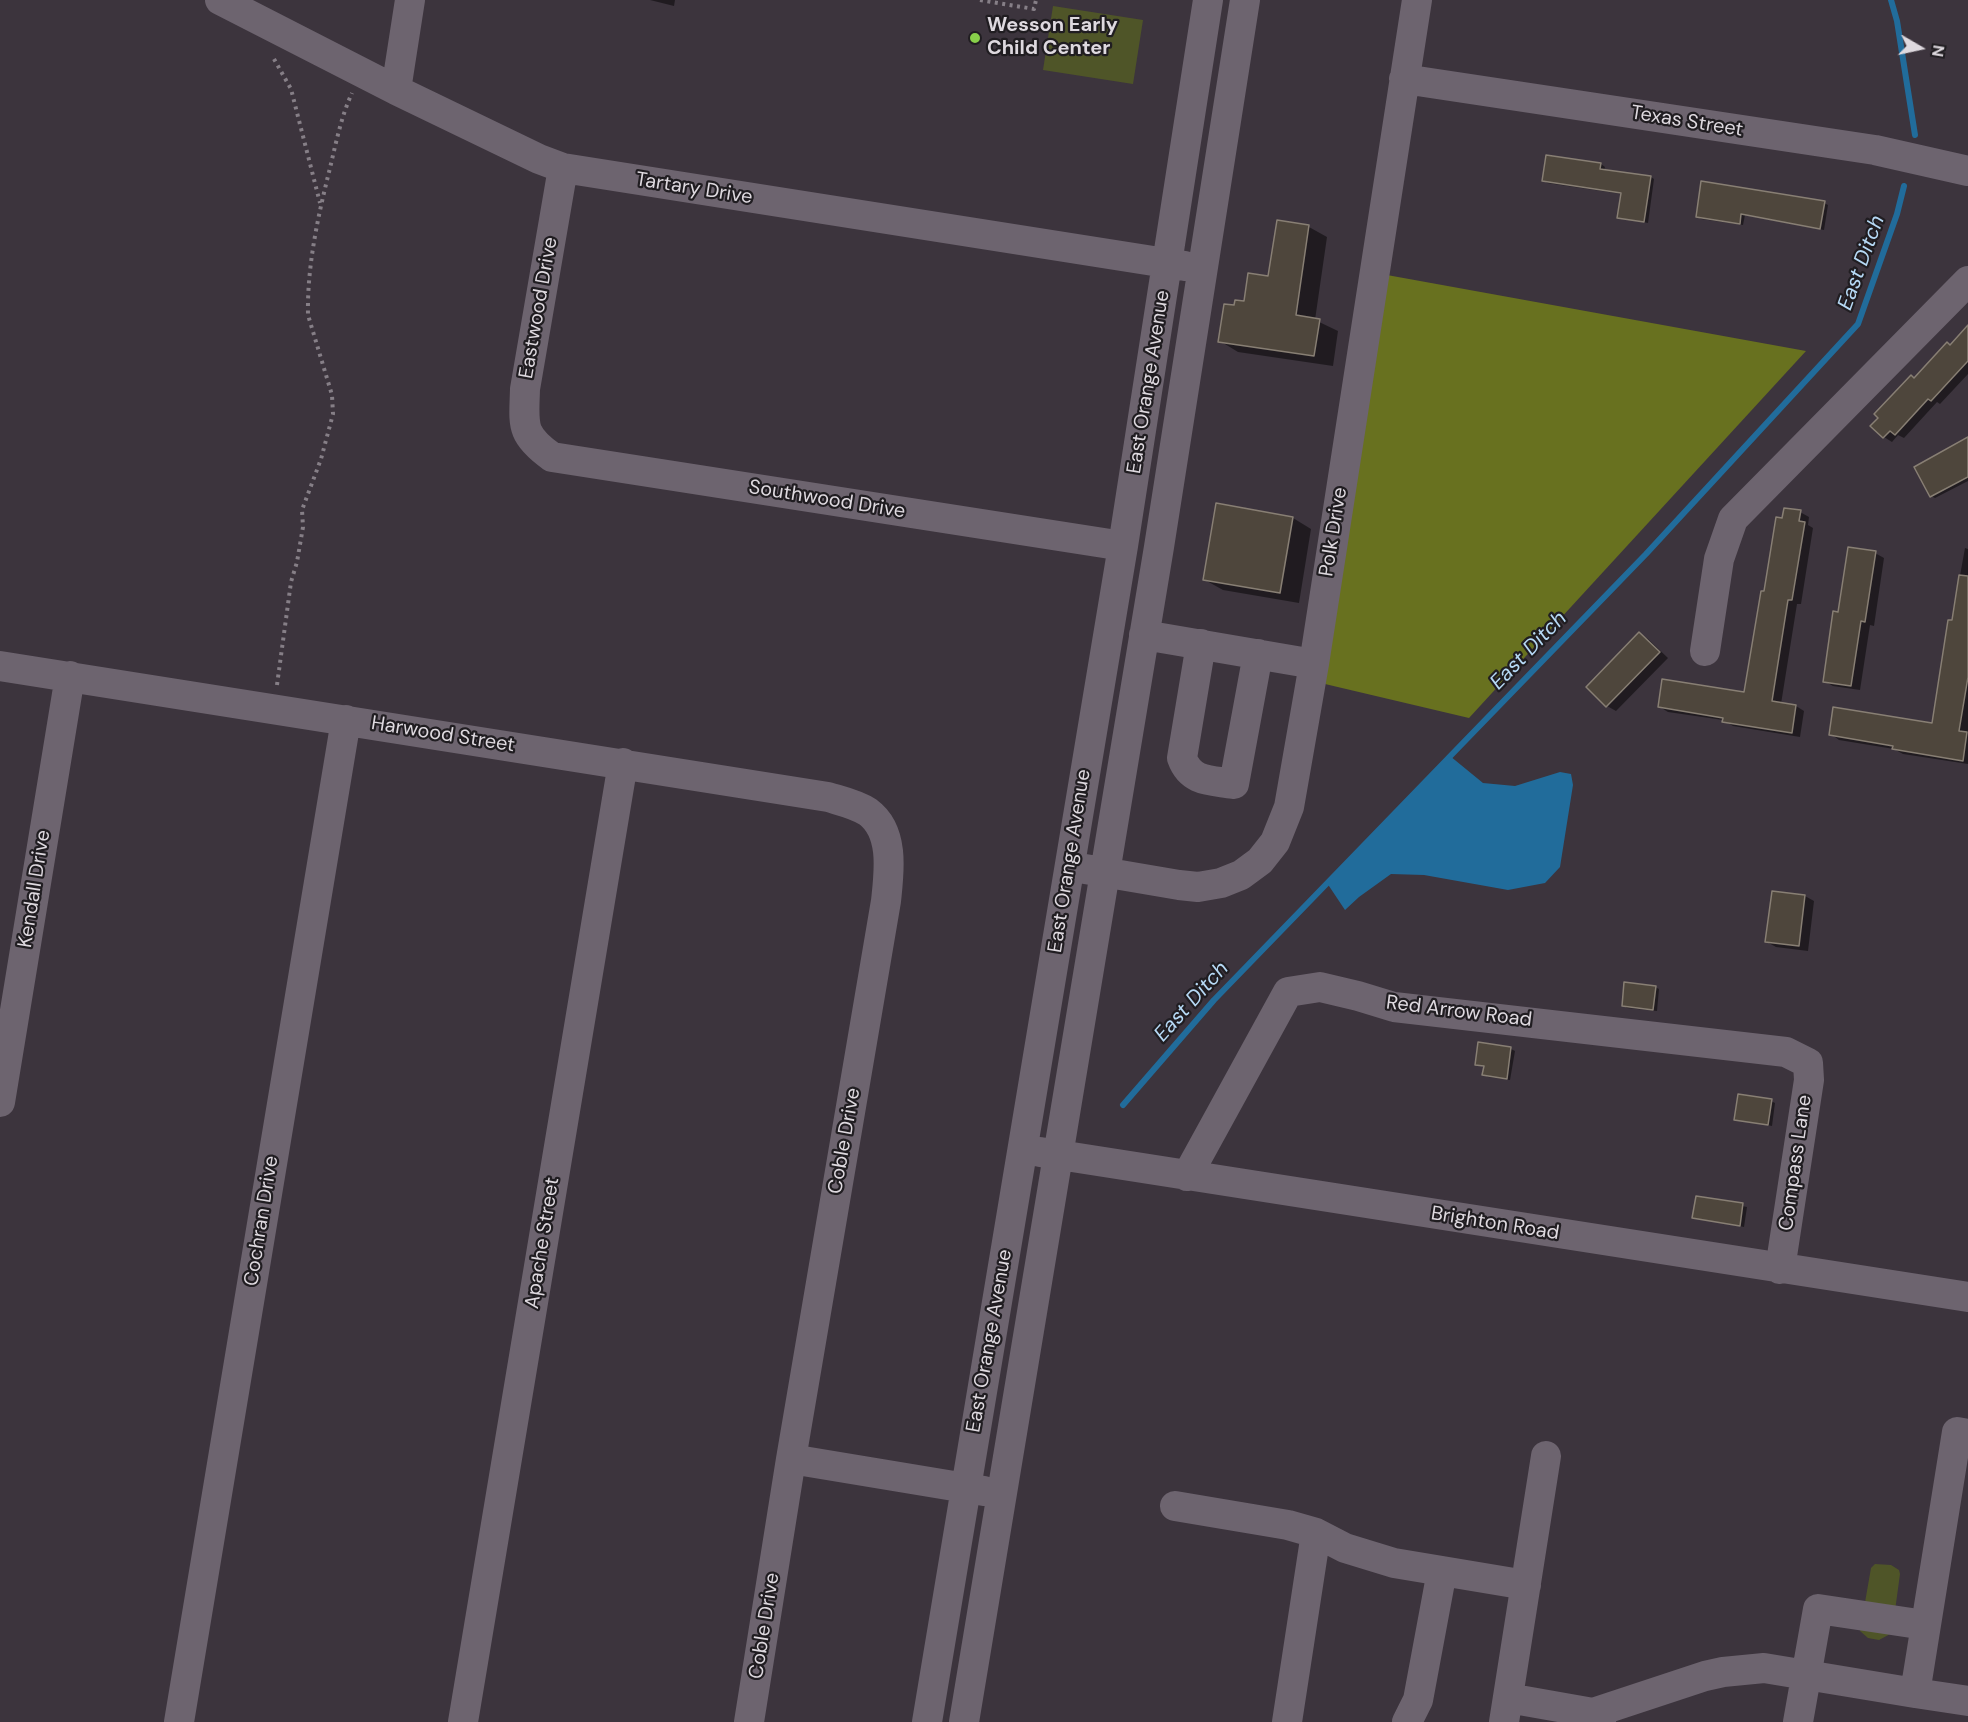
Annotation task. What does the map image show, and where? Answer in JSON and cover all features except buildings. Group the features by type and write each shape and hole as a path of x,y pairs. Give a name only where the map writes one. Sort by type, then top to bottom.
{"street":[{"name":"Tartary Drive","path":"220,0 361,73 539,159 563,168 1203,268"},
{"path":"396,90 410,0"},
{"name":"East Orange Avenue","path":"927,1722 1123,546 1208,0"},
{"name":"East Orange Avenue","path":"964,1722 1059,1155 1245,0"},
{"name":"Polk Drive","path":"1069,866 1179,885 1198,886 1221,883 1240,875 1260,861 1275,842 1289,807 1314,664 1417,0"},
{"name":"Texas Street","path":"1404,79 1875,150 1962,169"},
{"name":"Eastwood Drive","path":"535,445 524,422 525,389 563,168"},
{"path":"1704,651 1719,559 1733,519 1968,281"},
{"name":"Southwood Drive","path":"535,445 552,457 578,462 1123,546"},
{"path":"1144,634 1314,664"},
{"path":"1201,644 1182,758 1186,768 1196,777 1234,784 1258,654"},
{"name":"Harwood Street","path":"0,666 828,797 869,813 879,825"},
{"name":"Kendall Drive","path":"0,1102 70,676"},
{"name":"Cochran Drive","path":"179,1722 346,720"},
{"name":"Apache Street","path":"463,1722 623,763"},
{"name":"Coble Drive","path":"749,1722 791,1459 886,901 889,855 879,825"},
{"name":"Red Arrow Road","path":"1187,1176 1288,992 1320,987 1394,1007 1786,1052 1802,1059"},
{"name":"Compass Lane","path":"1780,1269 1809,1080 1808,1063 1802,1059"},
{"name":"Brighton Road","path":"1023,1149 1968,1297"},
{"path":"1915,1693 1957,1432 1968,1434"},
{"path":"1546,1456 1506,1710 1597,1718 1723,1672 1764,1668 1968,1701"},
{"path":"791,1459 1002,1494"},
{"path":"1175,1506 1288,1524 1316,1533 1345,1548 1394,1563 1527,1585"},
{"path":"1287,1722 1316,1533"},
{"path":"1407,1722 1418,1700 1442,1571"},
{"path":"1798,1722 1818,1609 1925,1625"}],"path":[{"path":"980,0 1034,9 1036,0"},
{"path":"274,58 291,89 321,207"},
{"path":"277,685 291,582 303,527 302,510 321,459 333,414 332,395 308,315 316,224 347,104 361,73"}],"green space":[{"path":"1053,6 1143,20 1133,84 1043,70"},
{"path":"1387,275 1806,351 1469,718 1325,684"},
{"path":"1875,1564 1891,1565 1899,1570 1900,1574 1892,1633 1879,1640 1868,1638 1860,1631 1871,1568"}],"water":[{"path":"1450,756 1483,783 1515,786 1560,772 1571,774 1573,785 1560,867 1545,883 1508,890 1424,875 1391,874 1345,910 1327,883"}],"waterway":[{"name":"East Ditch","path":"1891,0 1897,21 1915,135"},
{"name":"East Ditch","path":"1123,1105 1214,1000 1646,554 1858,324 1897,214 1904,186"}],"place":[{"name":"Wesson Early Child Center","path":"975,38"}]}
